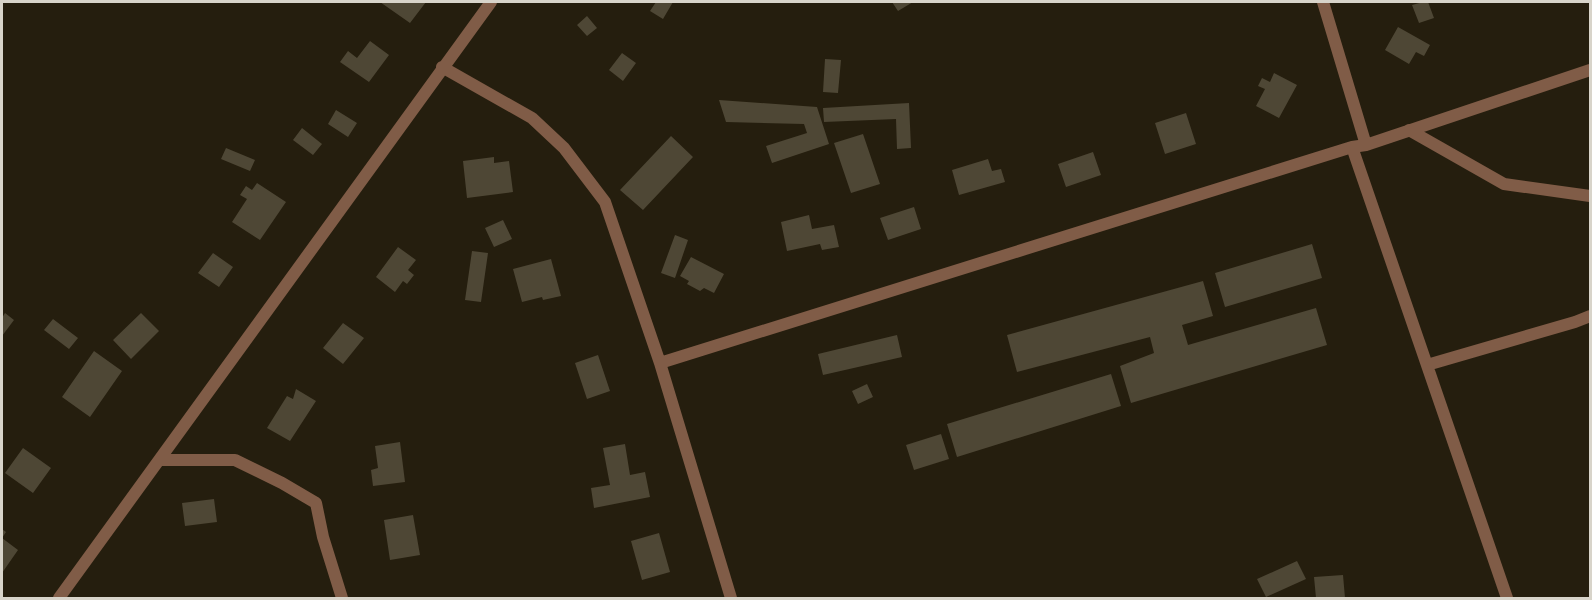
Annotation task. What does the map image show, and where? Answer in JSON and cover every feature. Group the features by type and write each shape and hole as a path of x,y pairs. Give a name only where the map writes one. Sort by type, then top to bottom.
{"street":[{"path":"60,598 491,2"},
{"path":"1323,2 1366,145"},
{"path":"442,67 532,118 564,148 605,202 660,363 731,598"},
{"path":"660,363 1352,147 1366,145 1590,70"},
{"path":"1409,130 1504,184 1590,196"},
{"path":"1352,147 1507,598"},
{"path":"1427,365 1590,316"},
{"path":"160,460 235,460 316,503 323,537 342,598"}],"building":[{"path":"380,2 426,2 410,23"},
{"path":"656,2 673,2 663,19 650,11"},
{"path":"892,2 913,2 898,11"},
{"path":"1428,2 1434,18 1419,23 1412,5"},
{"path":"587,16 597,28 587,36 577,25"},
{"path":"1398,27 1430,45 1424,56 1416,52 1409,64 1385,50"},
{"path":"370,41 389,55 369,82 340,62 348,51 357,58"},
{"path":"622,53 636,63 623,81 609,70"},
{"path":"825,59 841,60 838,93 823,92"},
{"path":"1274,73 1297,85 1279,118 1256,106 1265,89 1258,86 1262,78 1270,82"},
{"path":"719,100 817,107 829,144 772,163 766,146 807,133 804,124 726,122"},
{"path":"909,103 911,148 897,149 896,119 824,122 823,108"},
{"path":"336,110 357,123 348,137 328,124"},
{"path":"1186,113 1196,144 1165,154 1155,123"},
{"path":"302,128 322,144 313,155 293,140"},
{"path":"863,134 880,184 851,193 834,143"},
{"path":"671,136 693,157 643,210 620,190"},
{"path":"226,148 255,160 250,171 221,159"},
{"path":"1093,152 1101,175 1066,187 1058,164"},
{"path":"494,157 494,163 509,161 513,192 467,198 463,161"},
{"path":"988,159 992,171 1001,169 1005,182 959,195 952,170"},
{"path":"257,183 286,202 260,240 232,222 247,199 240,195 246,186 252,190"},
{"path":"914,207 921,229 888,240 880,218"},
{"path":"809,215 812,229 834,225 839,247 822,250 820,244 787,251 781,222"},
{"path":"503,220 512,239 494,247 485,228"},
{"path":"675,235 688,240 675,278 661,273"},
{"path":"1312,244 1322,278 1225,307 1215,273"},
{"path":"398,247 416,260 408,270 414,275 407,284 403,281 395,292 376,277"},
{"path":"472,251 488,253 481,302 465,300"},
{"path":"213,253 233,267 219,287 198,273"},
{"path":"691,257 724,274 714,293 704,288 700,291 687,284 689,281 680,276"},
{"path":"551,259 561,296 543,300 542,297 522,302 513,269"},
{"path":"1203,281 1213,316 1182,325 1188,345 1316,308 1327,345 1131,403 1120,366 1154,353 1150,337 1017,372 1007,335"},
{"path":"5,313 14,320 2,336 2,318"},
{"path":"141,313 159,331 131,359 113,340"},
{"path":"53,319 78,338 69,349 44,330"},
{"path":"343,323 364,338 343,364 323,348"},
{"path":"897,335 902,357 823,375 818,354"},
{"path":"94,351 122,371 90,417 62,397"},
{"path":"598,355 610,391 587,399 575,363"},
{"path":"1111,374 1121,406 957,457 947,424"},
{"path":"867,384 873,397 858,404 852,391"},
{"path":"296,389 316,401 290,441 267,428 287,396 293,399"},
{"path":"941,434 949,459 914,470 906,445"},
{"path":"400,442 405,482 373,486 371,470 378,468 375,446"},
{"path":"625,444 630,475 645,472 650,497 594,508 591,488 610,485 603,448"},
{"path":"23,448 51,468 33,493 5,473"},
{"path":"214,499 217,522 185,526 182,503"},
{"path":"413,515 420,555 390,560 384,520"},
{"path":"659,533 670,572 642,580 631,541"},
{"path":"2,538 18,550 2,573"},
{"path":"1297,561 1306,579 1266,597 1257,579"},
{"path":"1343,575 1345,598 1316,598 1314,577"}]}
